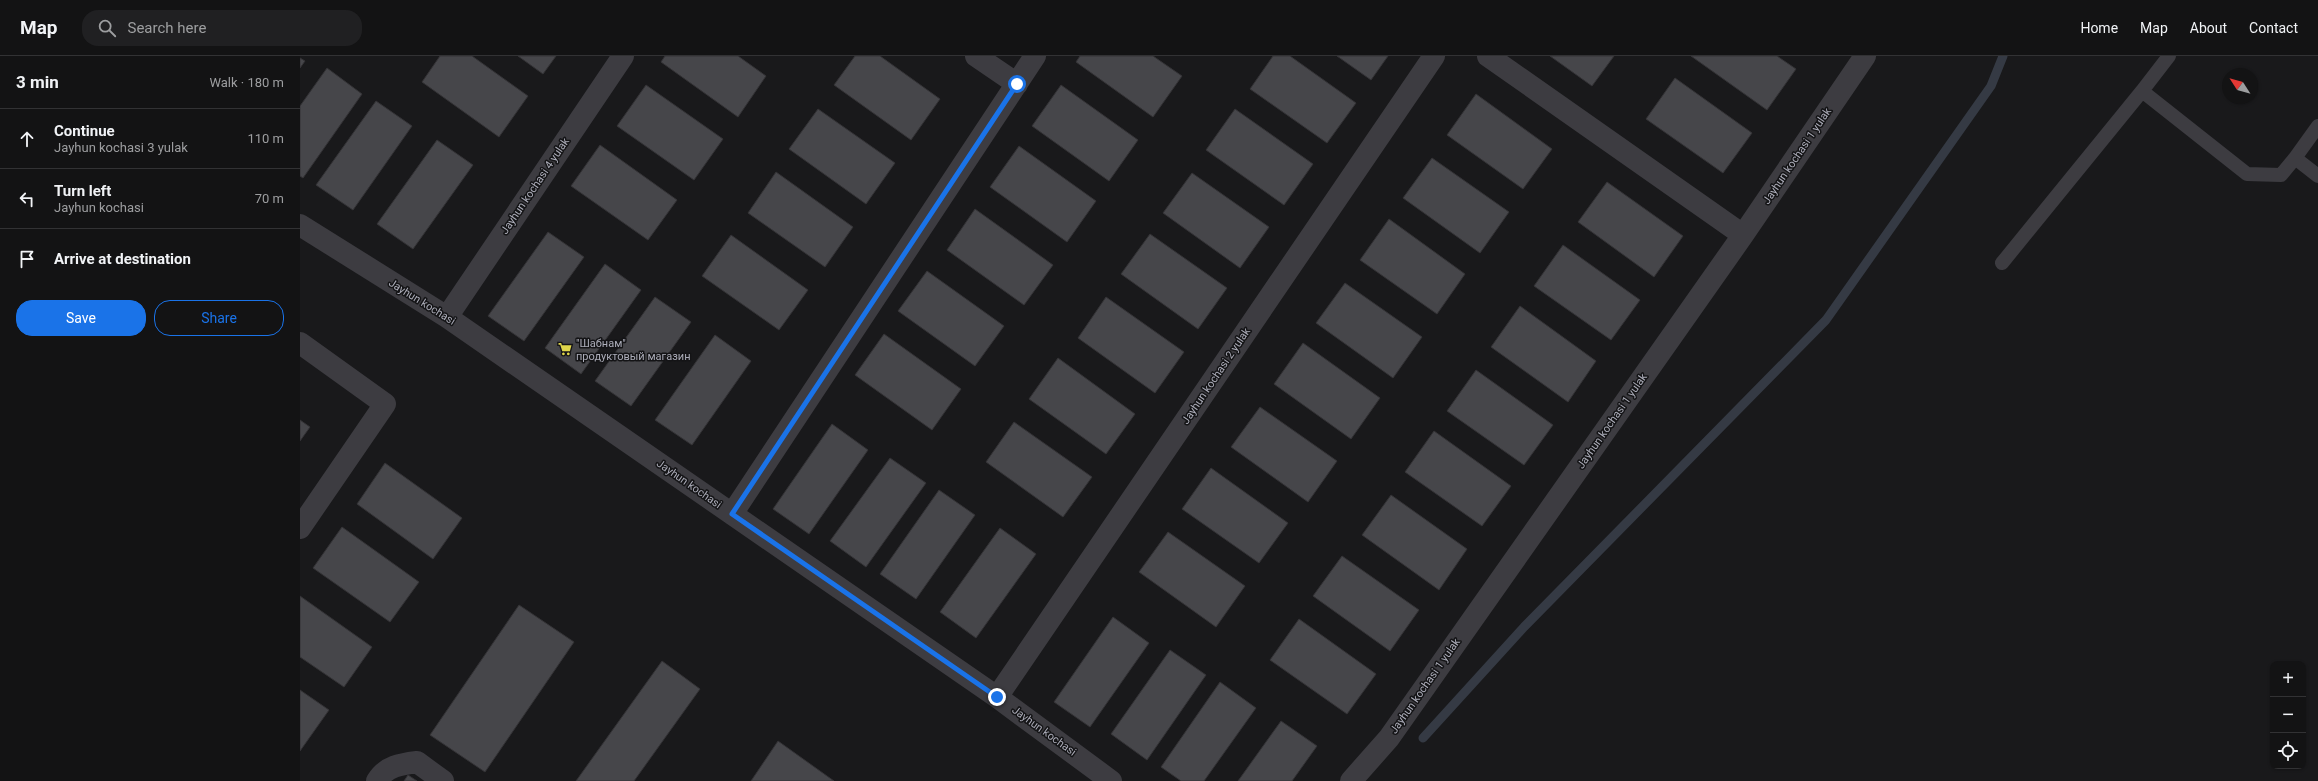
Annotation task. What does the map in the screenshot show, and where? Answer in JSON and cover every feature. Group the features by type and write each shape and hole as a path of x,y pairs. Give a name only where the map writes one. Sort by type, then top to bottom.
{"street":[{"name":"Jayhun kochasi 4 yulak","path":"447,317 623,56"},
{"path":"976,56 1017,84"},
{"path":"732,514 1035,56"},
{"name":"Jayhun kochasi 2 yulak","path":"997,697 1434,56"},
{"path":"1488,56 1743,235"},
{"name":"Jayhun kochasi 1 yulak","path":"1351,781 1389,738 1743,235 1865,56"},
{"name":"Jayhun kochasi","path":"300,225 447,317 997,697 1112,781"},
{"path":"300,343 386,404 300,528"},
{"path":"377,781 381,774 395,765 417,762 443,781"}],"lane":[{"path":"2002,264 2169,56"},
{"path":"2142,91 2247,174 2281,175 2318,126"},
{"path":"2295,158 2318,176"}],"building":[{"path":"440,56 472,56 528,96 499,137 422,82"},
{"path":"518,56 556,56 543,74"},
{"path":"665,56 738,56 766,76 738,117 661,62"},
{"path":"855,56 880,56 940,99 911,140 834,85"},
{"path":"1080,56 1153,56 1182,76 1153,117 1076,62"},
{"path":"1273,56 1290,56 1356,103 1327,143 1250,89"},
{"path":"1337,56 1388,56 1371,80"},
{"path":"1550,56 1614,56 1592,86"},
{"path":"1691,56 1777,56 1796,69 1767,110"},
{"path":"300,58 305,61 300,68"},
{"path":"327,68 362,94 303,178 300,176 300,106"},
{"path":"1675,78 1752,133 1723,173 1646,119"},
{"path":"646,85 723,139 694,180 617,126"},
{"path":"1061,85 1138,140 1109,181 1032,126"},
{"path":"1476,94 1552,149 1523,189 1447,135"},
{"path":"376,101 412,126 353,210 316,185"},
{"path":"818,109 895,163 866,204 789,149"},
{"path":"1235,109 1313,164 1284,205 1206,150"},
{"path":"437,140 473,165 413,249 377,224"},
{"path":"600,145 677,200 648,240 571,186"},
{"path":"1019,146 1096,201 1067,242 990,187"},
{"path":"1432,158 1509,212 1480,253 1403,198"},
{"path":"776,172 853,227 825,267 748,213"},
{"path":"1192,173 1269,227 1240,268 1163,213"},
{"path":"1607,182 1683,236 1654,277 1578,222"},
{"path":"975,209 1053,265 1024,305 947,250"},
{"path":"1389,219 1465,274 1437,314 1360,260"},
{"path":"548,232 584,257 524,341 488,316"},
{"path":"1150,234 1227,288 1198,329 1121,274"},
{"path":"731,235 808,290 779,330 702,276"},
{"path":"1563,245 1640,300 1611,340 1534,286"},
{"path":"605,264 641,290 581,374 545,348"},
{"path":"927,271 1004,326 975,366 898,311"},
{"path":"1345,283 1422,337 1393,378 1316,323"},
{"path":"655,297 691,322 631,406 595,381"},
{"path":"1106,297 1184,352 1155,393 1078,338"},
{"path":"1520,306 1596,361 1568,402 1491,347"},
{"path":"884,334 961,389 932,430 855,375"},
{"path":"715,335 751,361 692,445 655,420"},
{"path":"1303,343 1380,398 1351,439 1274,384"},
{"path":"1058,358 1135,414 1106,454 1029,399"},
{"path":"1476,370 1553,425 1524,465 1447,411"},
{"path":"1260,407 1337,461 1308,502 1231,447"},
{"path":"300,420 310,427 300,441"},
{"path":"1014,422 1092,477 1063,517 986,462"},
{"path":"832,424 868,450 809,534 773,509"},
{"path":"1434,431 1511,486 1482,526 1405,472"},
{"path":"890,458 926,483 866,567 830,541"},
{"path":"385,463 462,518 433,559 357,504"},
{"path":"1211,468 1288,523 1259,563 1182,509"},
{"path":"939,490 975,515 916,599 880,574"},
{"path":"1391,495 1467,549 1439,590 1362,535"},
{"path":"342,527 419,582 390,622 313,568"},
{"path":"1000,528 1036,554 976,638 940,612"},
{"path":"1168,532 1245,586 1216,627 1139,572"},
{"path":"1342,556 1419,610 1390,651 1313,596"},
{"path":"300,596 372,647 344,687 300,657"},
{"path":"519,605 574,642 485,772 430,735"},
{"path":"1113,617 1149,643 1090,727 1054,702"},
{"path":"1299,619 1376,674 1347,714 1270,660"},
{"path":"1170,650 1206,675 1147,760 1111,734"},
{"path":"662,661 700,689 634,781 576,781"},
{"path":"1220,682 1256,708 1204,781 1181,781 1161,767"},
{"path":"300,690 329,710 300,751"},
{"path":"1281,721 1317,746 1292,781 1238,781"},
{"path":"778,741 834,781 751,781"},
{"path":"408,775 417,781 404,781"}],"waterway":[{"path":"1423,738 1524,627 1826,320 1991,86 2003,56"}],"place":[{"name":"\"Шабнам\" продуктовый магазин","path":"565,349"}],"route":[{"path":"997,697 732,514 1017,84"}]}
